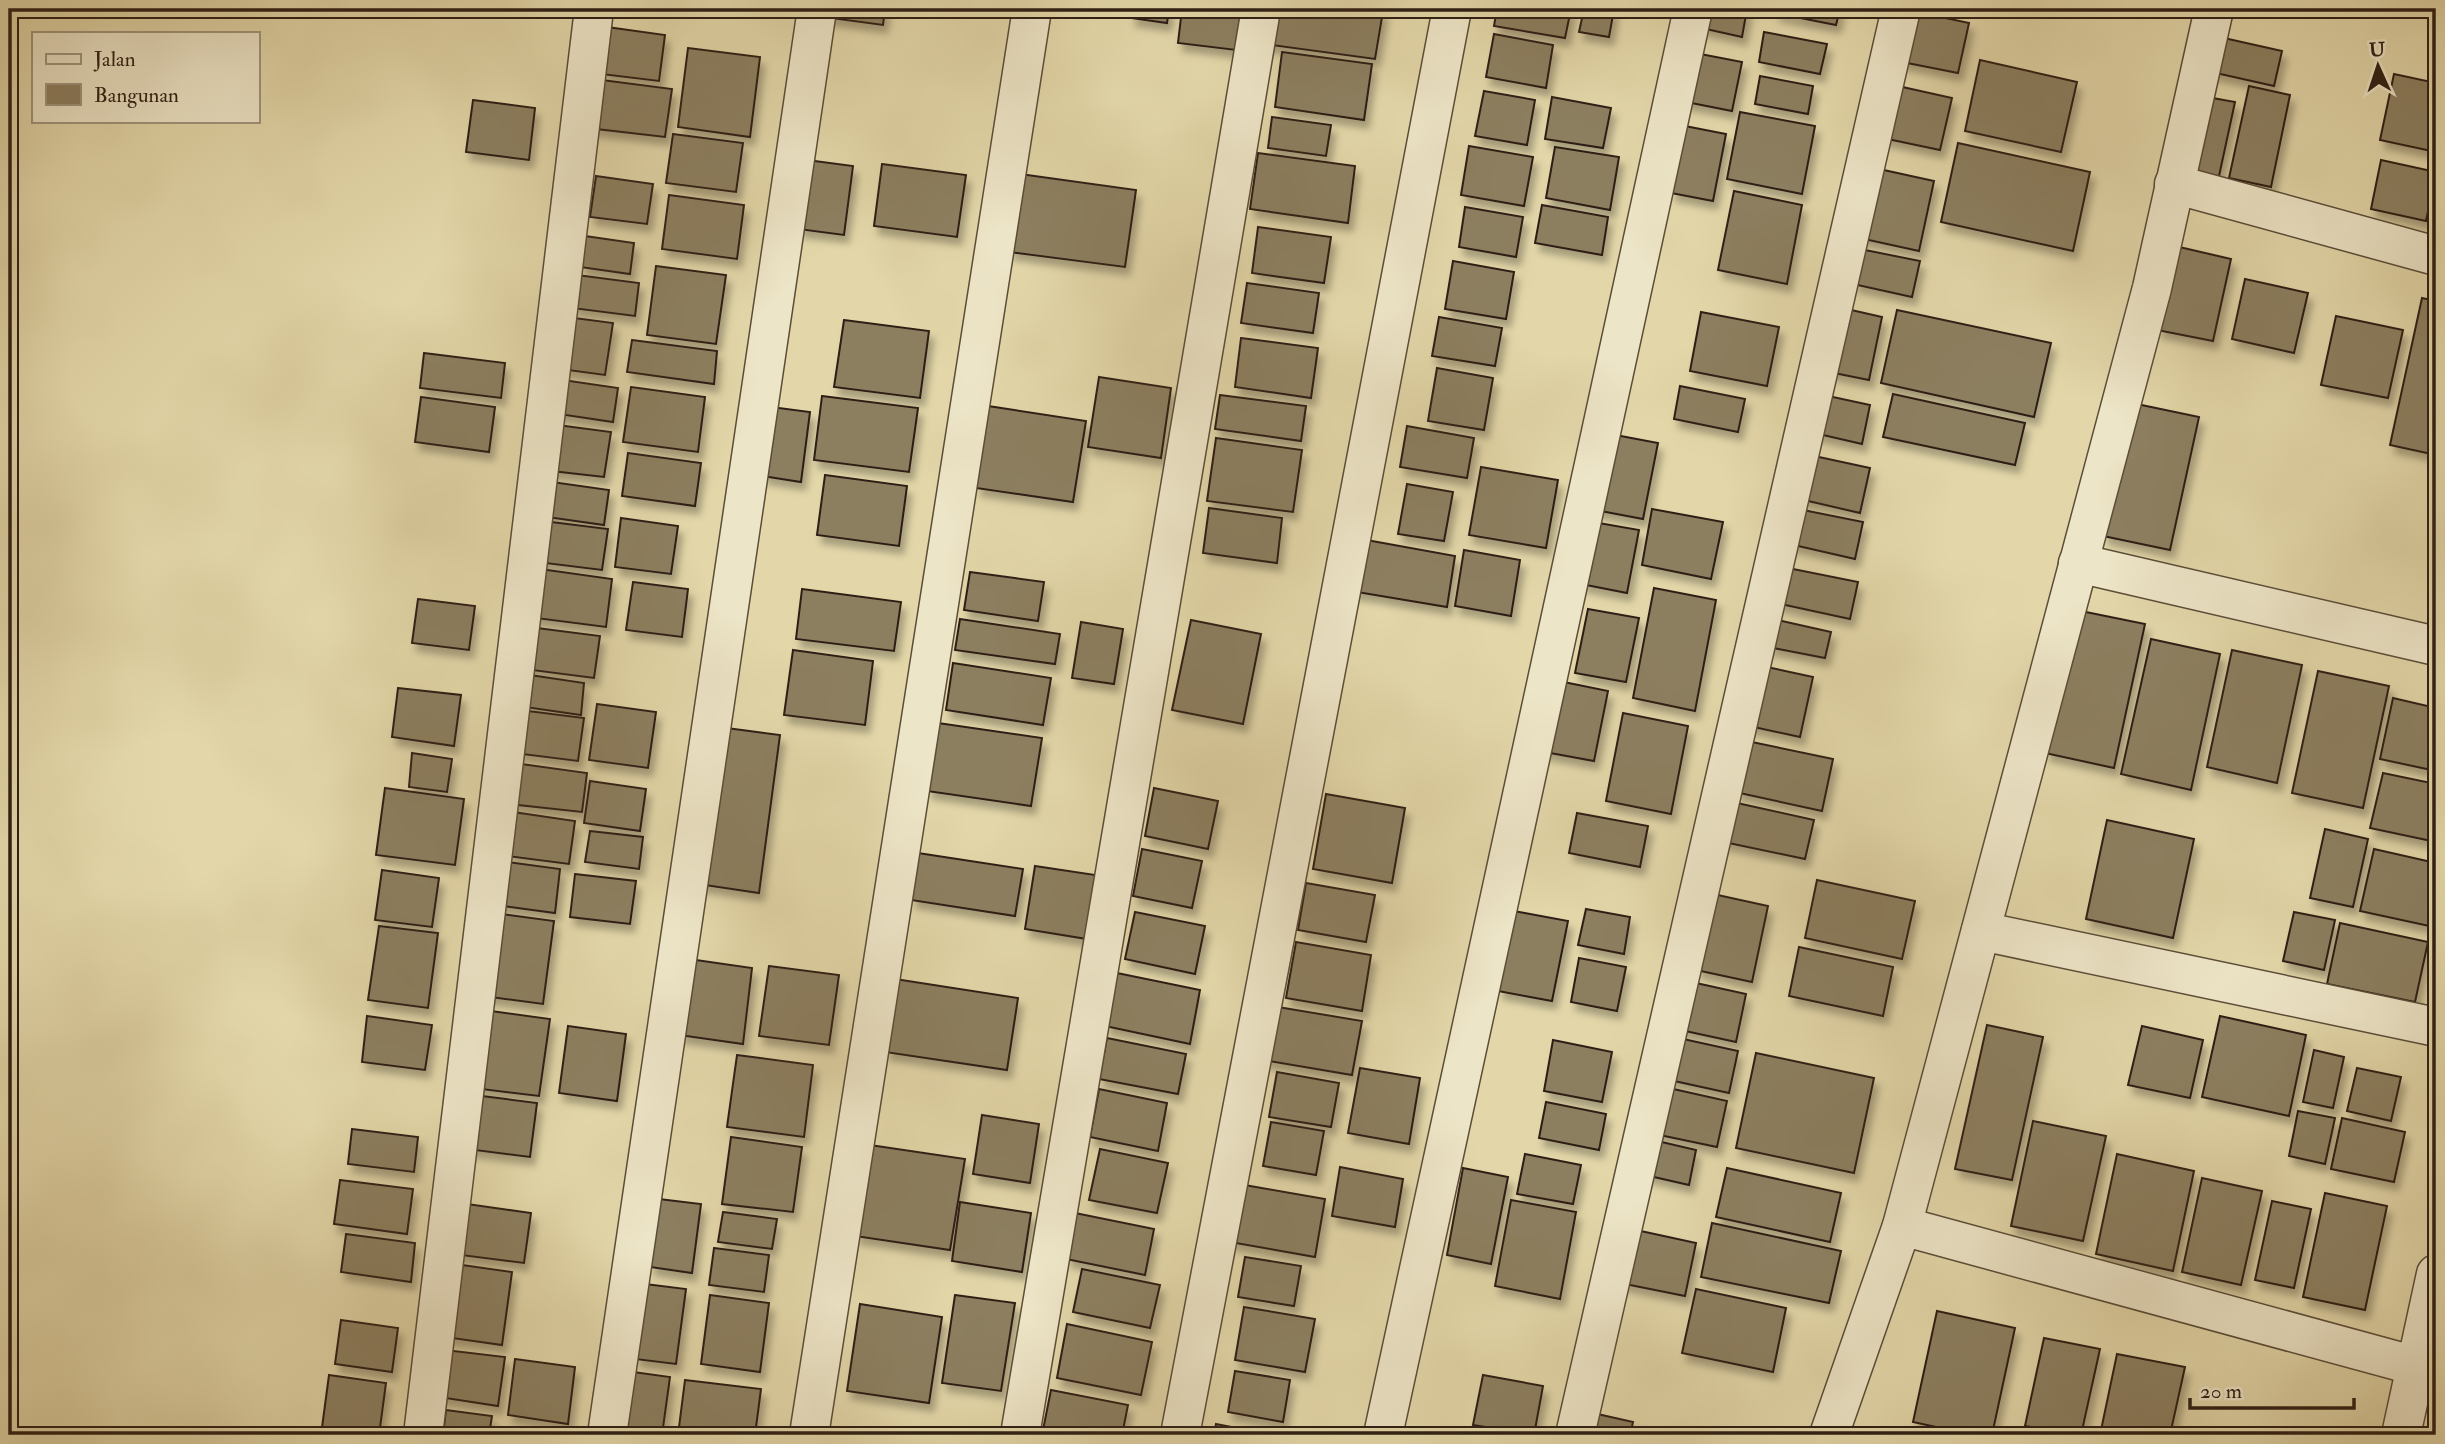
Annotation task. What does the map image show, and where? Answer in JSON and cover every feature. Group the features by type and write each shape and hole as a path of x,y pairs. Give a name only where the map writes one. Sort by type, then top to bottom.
{"street":[{"path":"423,1435 594,9"},
{"path":"607,1435 817,9"},
{"path":"808,1435 1032,9"},
{"path":"1020,1435 1261,9"},
{"path":"1180,1435 1452,9"},
{"path":"1384,1435 1693,9"},
{"path":"1575,1435 1901,9"},
{"path":"1829,1435 1902,1226 2152,288 2214,9"},
{"path":"2174,184 2436,256"},
{"path":"2078,564 2436,646"},
{"path":"1981,931 2436,1027"},
{"path":"1902,1226 2416,1366"},
{"path":"2401,1435 2436,1274"}],"building":[{"path":"824,9 885,9 883,25 823,17"},
{"path":"1133,9 1169,9 1167,23 1131,18"},
{"path":"1182,9 1242,9 1236,50 1178,43"},
{"path":"1269,9 1383,11 1375,59 1264,44"},
{"path":"1497,9 1571,9 1565,38 1494,26"},
{"path":"1584,9 1614,9 1609,37 1579,32"},
{"path":"1701,9 1747,9 1742,37 1697,27"},
{"path":"1776,9 1840,9 1836,25 1775,13"},
{"path":"1908,10 1969,23 1958,73 1897,61"},
{"path":"607,27 665,35 659,81 601,74"},
{"path":"1764,32 1827,44 1820,74 1759,62"},
{"path":"1494,34 1553,45 1546,88 1486,77"},
{"path":"2215,36 2282,51 2274,86 2207,71"},
{"path":"688,48 760,57 750,137 678,127"},
{"path":"1282,52 1372,64 1364,120 1275,107"},
{"path":"1690,52 1742,62 1732,111 1681,101"},
{"path":"1980,60 2077,82 2061,152 1965,131"},
{"path":"2394,74 2436,83 2436,152 2380,140"},
{"path":"1760,76 1813,86 1808,114 1755,104"},
{"path":"594,79 672,89 665,137 588,128"},
{"path":"1889,84 1952,98 1940,150 1878,137"},
{"path":"2249,86 2290,95 2271,187 2229,178"},
{"path":"1484,91 1535,100 1527,145 1475,136"},
{"path":"1552,97 1611,108 1603,148 1545,139"},
{"path":"2207,97 2235,102 2216,190 2188,184"},
{"path":"473,100 535,108 529,160 466,152"},
{"path":"1740,112 1815,126 1802,194 1727,179"},
{"path":"1272,117 1331,125 1326,156 1268,148"},
{"path":"1685,126 1726,134 1713,201 1671,193"},
{"path":"673,134 743,143 736,192 666,183"},
{"path":"1958,143 2090,172 2073,251 1941,222"},
{"path":"1469,146 1533,157 1524,206 1461,195"},
{"path":"1555,147 1619,157 1610,210 1546,198"},
{"path":"1258,153 1355,166 1348,223 1250,209"},
{"path":"807,160 853,166 844,235 798,229"},
{"path":"2381,160 2436,172 2426,221 2371,209"},
{"path":"882,164 966,175 957,237 874,226"},
{"path":"1870,167 1934,181 1919,251 1855,237"},
{"path":"1020,174 1136,190 1125,267 1009,252"},
{"path":"596,176 653,184 647,224 590,217"},
{"path":"1734,191 1802,205 1787,284 1718,270"},
{"path":"669,195 744,205 737,259 662,249"},
{"path":"1542,205 1608,217 1602,255 1535,243"},
{"path":"1465,207 1523,217 1516,257 1459,247"},
{"path":"1258,227 1331,237 1324,283 1252,273"},
{"path":"585,236 634,243 630,274 580,267"},
{"path":"2175,246 2231,259 2213,341 2157,330"},
{"path":"1860,249 1920,261 1912,297 1853,284"},
{"path":"1453,261 1514,272 1506,319 1445,309"},
{"path":"656,266 726,275 716,344 647,335"},
{"path":"577,275 639,283 635,316 572,308"},
{"path":"2245,279 2308,293 2294,353 2232,339"},
{"path":"1247,283 1319,293 1313,333 1241,323"},
{"path":"2422,298 2436,301 2436,455 2390,445"},
{"path":"1838,307 1882,317 1869,380 1824,371"},
{"path":"1897,310 2051,343 2034,417 1881,383"},
{"path":"1701,312 1779,327 1767,386 1690,371"},
{"path":"559,316 613,323 605,375 553,368"},
{"path":"2336,316 2403,330 2388,398 2321,385"},
{"path":"1439,317 1502,328 1495,366 1432,356"},
{"path":"844,320 929,331 920,398 834,387"},
{"path":"1241,338 1318,348 1311,398 1235,387"},
{"path":"632,340 717,351 714,384 627,372"},
{"path":"424,353 505,363 501,398 420,388"},
{"path":"1437,368 1493,378 1484,430 1428,421"},
{"path":"1099,377 1171,388 1161,458 1088,447"},
{"path":"556,379 618,388 613,422 552,413"},
{"path":"1680,386 1745,399 1738,432 1674,419"},
{"path":"631,387 705,397 698,452 623,442"},
{"path":"1819,394 1870,405 1862,444 1810,432"},
{"path":"1893,394 2025,423 2015,465 1883,437"},
{"path":"1220,395 1306,406 1301,441 1215,429"},
{"path":"822,396 918,408 909,472 814,460"},
{"path":"421,397 495,407 489,452 415,442"},
{"path":"2132,403 2199,417 2170,550 2103,536"},
{"path":"988,406 1086,421 1073,502 976,488"},
{"path":"771,407 810,412 801,482 762,476"},
{"path":"550,424 611,432 604,477 543,470"},
{"path":"1407,426 1474,438 1467,478 1400,467"},
{"path":"1605,433 1658,443 1643,519 1590,509"},
{"path":"1216,438 1302,450 1293,512 1207,501"},
{"path":"628,453 701,463 695,506 622,496"},
{"path":"1805,454 1870,468 1860,513 1795,498"},
{"path":"1481,467 1558,480 1546,548 1469,535"},
{"path":"825,475 907,486 899,546 817,535"},
{"path":"545,481 609,490 604,525 540,516"},
{"path":"1407,484 1453,492 1444,541 1398,534"},
{"path":"1209,508 1282,518 1277,563 1203,553"},
{"path":"1793,508 1863,522 1855,559 1785,543"},
{"path":"1652,509 1723,522 1711,579 1642,565"},
{"path":"621,518 678,526 671,574 615,567"},
{"path":"535,520 608,529 602,570 529,561"},
{"path":"1593,522 1639,530 1627,593 1581,584"},
{"path":"1361,539 1455,556 1447,607 1351,591"},
{"path":"1464,550 1520,560 1511,616 1455,606"},
{"path":"1783,567 1858,582 1850,619 1776,603"},
{"path":"533,568 612,579 606,627 528,617"},
{"path":"970,572 1044,582 1038,621 964,610"},
{"path":"633,582 688,589 682,637 626,630"},
{"path":"1654,588 1716,600 1695,711 1633,698"},
{"path":"802,589 901,602 894,651 796,639"},
{"path":"418,599 475,606 469,650 412,643"},
{"path":"1588,609 1639,618 1626,682 1575,673"},
{"path":"2076,610 2145,624 2114,768 2045,753"},
{"path":"960,619 1060,634 1055,664 955,650"},
{"path":"1773,619 1831,632 1825,658 1768,647"},
{"path":"1191,620 1261,634 1243,724 1172,710"},
{"path":"1081,622 1123,629 1114,684 1072,678"},
{"path":"529,627 600,636 594,678 524,669"},
{"path":"2151,639 2220,654 2191,790 2121,774"},
{"path":"793,650 873,661 865,725 784,715"},
{"path":"2232,650 2302,665 2277,783 2207,767"},
{"path":"953,663 1051,678 1043,725 946,710"},
{"path":"1753,664 1813,677 1800,737 1740,724"},
{"path":"2318,671 2389,686 2363,808 2292,793"},
{"path":"530,675 584,683 581,715 525,707"},
{"path":"1554,680 1608,691 1594,761 1539,751"},
{"path":"398,688 461,695 454,746 392,737"},
{"path":"2393,698 2436,708 2436,771 2380,759"},
{"path":"597,704 656,712 648,768 589,760"},
{"path":"520,710 584,718 578,761 514,753"},
{"path":"1623,713 1688,726 1671,814 1606,801"},
{"path":"938,723 1042,738 1031,806 927,791"},
{"path":"719,727 780,735 759,893 698,884"},
{"path":"1747,741 1833,759 1822,811 1735,792"},
{"path":"412,753 452,759 447,792 409,787"},
{"path":"514,763 587,773 582,812 509,804"},
{"path":"2383,773 2436,784 2436,842 2370,828"},
{"path":"590,781 646,789 640,831 584,823"},
{"path":"385,788 464,799 455,865 376,855"},
{"path":"1154,788 1218,801 1208,849 1145,836"},
{"path":"1326,794 1405,808 1392,883 1313,869"},
{"path":"1728,801 1814,820 1805,859 1719,841"},
{"path":"513,812 575,821 569,864 507,856"},
{"path":"1577,813 1648,826 1640,867 1569,853"},
{"path":"2107,820 2194,839 2173,938 2086,919"},
{"path":"2325,829 2368,839 2353,907 2310,898"},
{"path":"590,831 643,837 639,869 585,862"},
{"path":"1142,849 1202,861 1192,908 1133,896"},
{"path":"2374,849 2436,863 2434,927 2360,911"},
{"path":"918,853 1023,869 1015,916 911,900"},
{"path":"500,861 560,869 555,913 495,905"},
{"path":"1035,866 1102,876 1093,940 1025,929"},
{"path":"382,870 439,878 432,927 375,920"},
{"path":"575,874 636,881 630,924 570,917"},
{"path":"1817,880 1915,901 1902,959 1805,938"},
{"path":"1306,883 1375,895 1366,942 1298,930"},
{"path":"1713,894 1768,906 1752,982 1696,970"},
{"path":"1586,909 1630,917 1624,954 1578,945"},
{"path":"1514,911 1568,921 1552,1001 1498,991"},
{"path":"1135,912 1205,926 1195,974 1125,959"},
{"path":"2294,912 2335,920 2324,970 2283,961"},
{"path":"494,913 554,921 543,1004 483,996"},
{"path":"2340,923 2428,942 2415,1002 2327,984"},
{"path":"379,926 438,933 428,1008 368,1000"},
{"path":"1296,942 1371,955 1362,1011 1286,998"},
{"path":"1799,947 1893,967 1883,1016 1789,996"},
{"path":"1579,958 1626,967 1617,1011 1571,1002"},
{"path":"689,959 752,968 743,1044 679,1035"},
{"path":"769,966 839,975 829,1045 759,1036"},
{"path":"1117,973 1200,990 1190,1044 1105,1026"},
{"path":"895,979 1018,998 1007,1070 885,1052"},
{"path":"1687,981 1746,994 1736,1042 1676,1029"},
{"path":"1272,1006 1362,1021 1352,1075 1263,1060"},
{"path":"484,1010 550,1019 539,1096 473,1088"},
{"path":"367,1016 432,1025 425,1070 362,1062"},
{"path":"2220,1016 2306,1035 2289,1116 2202,1097"},
{"path":"1987,1025 2043,1037 2012,1180 1955,1169"},
{"path":"568,1026 626,1034 617,1101 559,1093"},
{"path":"2142,1026 2203,1040 2190,1098 2128,1085"},
{"path":"1674,1037 1738,1051 1729,1093 1665,1079"},
{"path":"1107,1038 1186,1054 1178,1094 1099,1079"},
{"path":"1553,1040 1612,1052 1602,1102 1544,1091"},
{"path":"2314,1050 2344,1057 2333,1108 2303,1102"},
{"path":"1756,1053 1874,1078 1854,1173 1736,1148"},
{"path":"737,1055 813,1065 804,1137 727,1127"},
{"path":"1360,1068 1420,1078 1409,1144 1348,1133"},
{"path":"2357,1068 2401,1077 2391,1121 2347,1111"},
{"path":"1277,1072 1339,1083 1331,1127 1269,1117"},
{"path":"1660,1086 1727,1101 1717,1147 1650,1133"},
{"path":"1099,1089 1167,1103 1158,1151 1090,1137"},
{"path":"474,1095 537,1103 530,1157 467,1149"},
{"path":"1546,1102 1606,1114 1599,1150 1539,1138"},
{"path":"2298,1111 2335,1118 2325,1164 2289,1156"},
{"path":"982,1115 1039,1124 1030,1183 973,1174"},
{"path":"2342,1118 2405,1132 2394,1182 2331,1169"},
{"path":"2033,1121 2106,1136 2083,1241 2011,1226"},
{"path":"1271,1122 1324,1131 1316,1175 1263,1166"},
{"path":"352,1129 418,1137 414,1172 348,1164"},
{"path":"731,1137 802,1147 793,1212 722,1204"},
{"path":"1653,1140 1696,1150 1689,1185 1645,1175"},
{"path":"870,1145 965,1159 950,1250 855,1236"},
{"path":"1100,1149 1168,1163 1157,1213 1089,1200"},
{"path":"1525,1154 1581,1165 1573,1204 1517,1194"},
{"path":"2117,1154 2194,1171 2173,1271 2096,1254"},
{"path":"1340,1167 1403,1179 1395,1227 1332,1216"},
{"path":"1463,1168 1508,1177 1491,1264 1447,1255"},
{"path":"1727,1168 1841,1193 1830,1242 1716,1217"},
{"path":"2202,1178 2262,1191 2241,1285 2182,1272"},
{"path":"340,1180 413,1189 407,1234 334,1224"},
{"path":"1239,1184 1325,1199 1315,1257 1230,1242"},
{"path":"2325,1193 2387,1206 2365,1310 2303,1297"},
{"path":"659,1199 701,1204 692,1273 650,1267"},
{"path":"1511,1200 1576,1212 1560,1299 1495,1286"},
{"path":"2272,1201 2311,1209 2294,1288 2255,1280"},
{"path":"960,1202 1031,1213 1022,1272 952,1261"},
{"path":"460,1203 531,1213 524,1263 453,1254"},
{"path":"723,1212 777,1219 772,1249 718,1242"},
{"path":"1075,1213 1154,1229 1145,1275 1066,1259"},
{"path":"1712,1223 1841,1251 1829,1303 1701,1277"},
{"path":"1627,1228 1696,1243 1685,1296 1615,1282"},
{"path":"346,1234 415,1243 411,1282 341,1272"},
{"path":"714,1248 769,1255 764,1292 709,1285"},
{"path":"1245,1257 1301,1266 1294,1306 1238,1297"},
{"path":"455,1264 512,1272 502,1345 445,1337"},
{"path":"1082,1269 1160,1285 1150,1328 1073,1312"},
{"path":"645,1284 686,1289 676,1364 635,1359"},
{"path":"1696,1289 1786,1308 1773,1372 1682,1353"},
{"path":"710,1295 769,1303 760,1372 701,1364"},
{"path":"955,1295 1015,1303 1001,1391 942,1383"},
{"path":"860,1304 942,1317 929,1403 847,1391"},
{"path":"1244,1307 1315,1319 1305,1372 1235,1360"},
{"path":"1937,1311 2015,1328 1992,1435 1973,1435 1913,1422"},
{"path":"341,1320 398,1328 392,1372 335,1364"},
{"path":"1067,1324 1152,1342 1141,1395 1057,1378"},
{"path":"2044,1338 2100,1349 2081,1435 2025,1426"},
{"path":"445,1350 505,1357 498,1406 439,1397"},
{"path":"2117,1354 2185,1367 2170,1435 2100,1435"},
{"path":"515,1359 575,1367 568,1424 508,1415"},
{"path":"626,1371 670,1377 662,1435 618,1435"},
{"path":"1235,1371 1290,1380 1283,1422 1228,1412"},
{"path":"329,1375 386,1383 379,1435 321,1435"},
{"path":"1483,1375 1543,1386 1534,1435 1473,1425"},
{"path":"685,1380 761,1389 755,1435 678,1435"},
{"path":"1051,1390 1128,1405 1122,1435 1042,1435"},
{"path":"446,1410 492,1416 489,1435 443,1435"},
{"path":"1593,1413 1633,1422 1630,1435 1588,1435"},
{"path":"1216,1424 1268,1434 1268,1435 1214,1435"}]}
